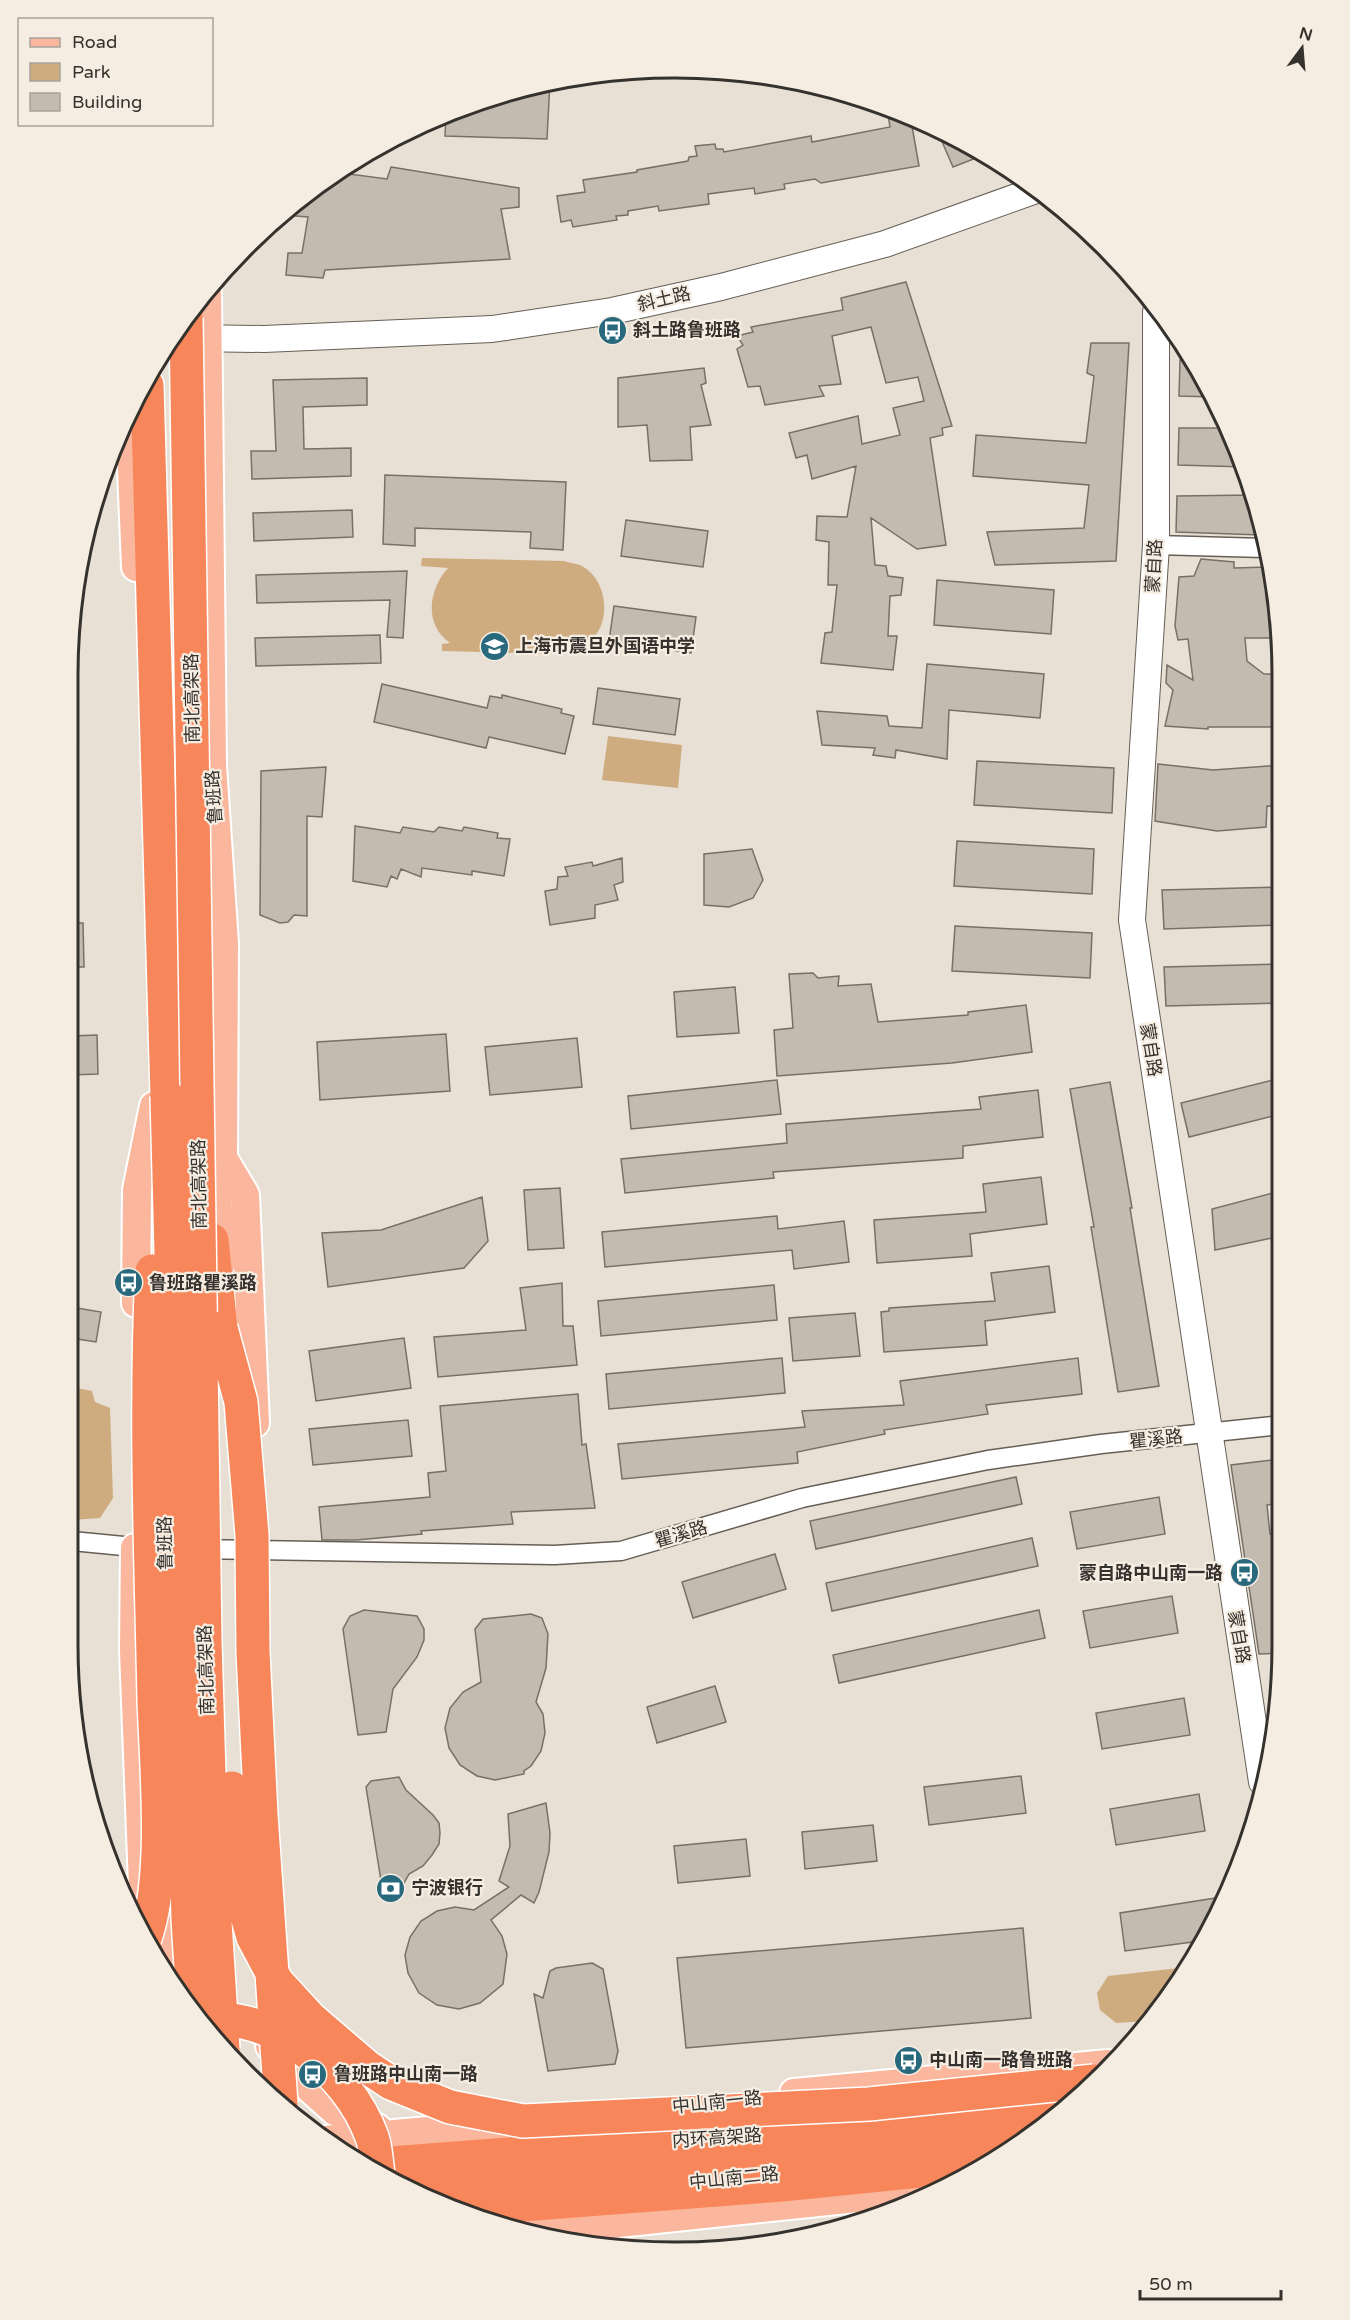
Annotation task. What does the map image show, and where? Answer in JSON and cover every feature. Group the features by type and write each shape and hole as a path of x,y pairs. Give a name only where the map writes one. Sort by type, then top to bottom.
{"highway":[{"name":"南北高架路","path":"197,329 173,1099 205,1654 212,1874 222,2034"},
{"name":"南北高架路","path":"147,397 173,1099 188,1919 193,1996"},
{"path":"173,1099 220,1328 241,1402 252,1535 253,1652 261,1815 280,2093"},
{"path":"148,1924 154,1890 157,1812 149,1346 154,1222 173,1099"},
{"path":"220,1328 226,1637 234,1828 246,1917 253,1937 277,1982 309,2052"},
{"path":"277,1982 310,2018 367,2067 391,2083 450,2107"},
{"path":"211,2020 232,2021 264,2029 309,2052 347,2090 372,2137 376,2162"},
{"path":"347,2090 522,2121 869,2104 1081,2082"},
{"name":"内环高架路","path":"380,2164 830,2129 1052,2108"},
{"name":"内环高架路","path":"431,2189 1007,2141"},
{"path":"487,2211 522,2205 782,2185 966,2166"}],"main road":[{"name":"鲁班路","path":"202,311 197,329 212,766 224,944 223,1158 217,1201 249,1550 241,1726 259,1932 268,2082"},
{"name":"鲁班路","path":"131,431 156,1014 173,1099 163,1200 165,1548 172,1966"},
{"name":"鲁班路","path":"144,1917 134,1650 137,1190 173,1099"},
{"path":"259,1932 266,1955 294,1993 369,2060 420,2099 472,2120 510,2124"},
{"path":"265,2040 306,2085 335,2111 395,2135"},
{"name":"中山南一路","path":"340,2139 510,2124 912,2081 1099,2065"},
{"name":"中山南一路","path":"367,2157 1067,2095"},
{"name":"中山南二路","path":"478,2208 1006,2142"},
{"path":"554,2230 914,2192"}],"street":[{"name":"斜土路","path":"197,329 264,339 492,329 612,311 885,244 1026,193"},
{"name":"蒙自路","path":"1156,322 1156,545 1132,920 1260,1767"},
{"path":"1156,545 1258,548"},
{"name":"瞿溪路","path":"78,1542 135,1548 249,1550 555,1555 621,1551 802,1498 953,1467 1101,1444 1272,1426"}],"green space":[{"path":"422,558 564,561 580,565 596,580 604,598 600,628 592,640 584,646 562,654 442,651 442,644 450,643 441,635 436,626 432,616 432,606 436,586 448,568 421,566"},
{"path":"608,736 682,745 678,788 602,780"},
{"path":"78,1388 92,1391 95,1402 110,1408 113,1498 100,1518 78,1520"},
{"path":"1177,1968 1138,2022 1116,2023 1100,2010 1097,1993 1108,1976"}],"building":[{"path":"549,91 547,139 445,136 447,123 520,98"},
{"path":"889,118 912,127 919,166 821,183 815,179 784,184 785,189 755,194 754,188 708,194 709,204 659,211 658,206 628,211 628,215 616,216 617,220 573,227 571,220 561,222 557,196 585,192 583,180 688,161 689,157 697,156 695,146 715,144 716,149 723,149 724,152 811,136 812,142 890,127"},
{"path":"942,142 975,159 953,167"},
{"path":"391,167 519,188 519,207 501,209 510,259 325,270 323,278 286,275 288,253 302,253 308,217 294,216 351,174 387,179"},
{"path":"906,282 952,426 942,428 943,435 930,438 946,545 917,549 871,518 875,565 886,566 888,576 903,578 901,595 890,596 888,636 897,636 893,670 821,663 825,633 832,632 837,585 828,585 829,542 816,540 817,516 847,517 856,466 812,479 807,455 796,458 789,433 858,416 862,444 900,435 893,408 924,401 918,377 886,383 871,327 832,336 841,384 819,386 824,396 765,405 760,386 748,387 737,349 743,345 737,336 753,332 751,327 843,310 841,298"},
{"path":"1091,343 1129,343 1116,561 995,565 987,532 1084,528 1089,485 973,476 976,435 1086,443 1094,376 1087,373"},
{"path":"1180,360 1182,360 1202,397 1179,396"},
{"path":"704,368 706,383 701,385 711,425 690,427 692,460 650,461 647,425 618,427 618,378"},
{"path":"367,378 367,405 303,407 304,449 351,448 351,476 252,479 251,451 276,451 273,380"},
{"path":"1179,428 1218,428 1234,467 1178,465"},
{"path":"385,475 566,482 563,550 530,548 531,532 415,528 415,546 383,544"},
{"path":"1244,495 1255,535 1176,532 1177,496"},
{"path":"352,510 353,537 254,541 253,513"},
{"path":"626,520 708,531 703,567 621,556"},
{"path":"1201,559 1234,562 1234,568 1262,567 1271,638 1245,638 1247,661 1264,674 1272,674 1272,727 1208,727 1208,729 1165,726 1173,690 1166,683 1167,665 1193,680 1188,639 1178,640 1175,626 1179,577 1194,576"},
{"path":"407,571 403,638 387,637 390,600 257,603 256,575"},
{"path":"937,580 1054,590 1051,634 934,625"},
{"path":"614,606 696,617 691,653 609,641"},
{"path":"380,635 381,663 256,666 255,638"},
{"path":"927,664 1044,674 1040,718 949,710 947,759 896,750 895,758 873,755 875,748 822,745 817,711 887,716 889,726 922,728"},
{"path":"382,684 487,708 490,696 502,698 502,695 562,709 561,713 574,716 565,754 489,737 486,748 374,722"},
{"path":"598,688 680,699 675,735 593,724"},
{"path":"977,761 1114,768 1112,813 974,805"},
{"path":"1158,764 1213,770 1272,766 1272,806 1267,806 1266,827 1217,831 1155,821"},
{"path":"326,767 322,817 307,816 307,916 294,915 288,922 280,923 260,915 261,771"},
{"path":"355,826 400,833 403,827 434,832 439,827 462,831 464,827 498,833 497,838 510,839 504,876 472,871 472,875 422,868 421,877 401,869 397,879 391,876 387,887 353,881"},
{"path":"957,841 1094,849 1092,894 954,886"},
{"path":"752,849 763,880 753,898 729,907 704,905 704,854"},
{"path":"622,858 623,882 614,885 618,900 595,905 595,918 550,925 545,891 557,889 558,877 568,876 565,867 592,862 593,866"},
{"path":"1272,887 1272,925 1164,929 1162,890"},
{"path":"78,923 83,923 84,967 78,967"},
{"path":"955,926 1092,933 1090,978 952,971"},
{"path":"1272,964 1272,1003 1166,1006 1164,967"},
{"path":"813,973 818,978 839,976 838,986 871,984 878,1022 968,1015 968,1012 1026,1005 1032,1052 952,1063 777,1076 774,1030 793,1028 789,974"},
{"path":"735,987 739,1033 677,1037 674,992"},
{"path":"446,1034 450,1091 320,1100 317,1042"},
{"path":"97,1035 98,1074 78,1075 78,1036"},
{"path":"577,1038 582,1087 490,1095 485,1047"},
{"path":"777,1080 781,1114 631,1129 628,1096"},
{"path":"1272,1080 1272,1116 1189,1137 1181,1103"},
{"path":"1110,1082 1159,1386 1118,1392 1091,1227 1094,1227 1070,1089"},
{"path":"1038,1090 1043,1137 963,1146 963,1158 773,1172 774,1178 625,1193 621,1159 787,1143 786,1124 981,1109 979,1097"},
{"path":"1041,1177 1047,1224 970,1234 972,1256 877,1263 874,1220 986,1212 983,1184"},
{"path":"560,1188 564,1248 528,1250 524,1190"},
{"path":"1272,1193 1272,1238 1215,1250 1212,1209"},
{"path":"482,1197 488,1241 464,1268 328,1287 322,1233 381,1230"},
{"path":"777,1216 778,1229 844,1221 849,1262 794,1269 792,1250 605,1267 602,1232"},
{"path":"1049,1266 1055,1312 985,1321 987,1345 884,1352 881,1312 889,1311 889,1308 995,1301 991,1273"},
{"path":"562,1283 563,1326 573,1326 577,1365 438,1377 434,1337 526,1330 520,1288"},
{"path":"774,1285 777,1320 601,1336 598,1301"},
{"path":"78,1308 101,1312 96,1342 78,1339"},
{"path":"855,1313 860,1356 793,1361 789,1318"},
{"path":"404,1338 411,1388 316,1401 309,1351"},
{"path":"782,1358 785,1393 609,1409 606,1374"},
{"path":"1078,1358 1082,1394 986,1405 988,1414 884,1430 885,1434 797,1452 798,1463 622,1479 618,1444 805,1427 802,1411 904,1405 900,1381"},
{"path":"578,1394 582,1445 586,1444 595,1508 511,1512 513,1524 421,1531 422,1534 356,1540 322,1540 319,1507 430,1497 428,1473 446,1471 440,1406"},
{"path":"408,1420 412,1456 313,1465 309,1429"},
{"path":"1272,1460 1272,1504 1267,1505 1270,1534 1272,1534 1272,1653 1259,1654 1231,1465"},
{"path":"1016,1477 1022,1504 816,1549 810,1521"},
{"path":"1159,1497 1165,1534 1077,1549 1070,1512"},
{"path":"1032,1538 1038,1566 832,1611 826,1583"},
{"path":"775,1554 786,1589 693,1618 682,1582"},
{"path":"1172,1596 1178,1633 1090,1648 1083,1611"},
{"path":"364,1610 417,1616 424,1629 424,1640 417,1657 393,1689 386,1732 358,1735 343,1629 350,1616"},
{"path":"1039,1610 1045,1638 839,1683 833,1655"},
{"path":"531,1614 542,1618 548,1634 546,1668 536,1702 543,1714 545,1733 541,1751 524,1774 495,1780 477,1776 460,1765 449,1748 445,1728 450,1708 463,1692 481,1682 475,1629 483,1619"},
{"path":"715,1686 726,1722 657,1743 647,1707"},
{"path":"1184,1698 1190,1735 1102,1749 1096,1713"},
{"path":"1021,1776 1026,1813 929,1825 924,1787"},
{"path":"399,1777 406,1790 439,1823 440,1833 439,1844 432,1855 423,1866 409,1874 397,1896 392,1899 386,1898 383,1893 366,1787 371,1781"},
{"path":"1199,1794 1205,1831 1116,1845 1110,1809"},
{"path":"546,1803 550,1833 549,1852 534,1903 521,1895 491,1920 502,1936 507,1954 503,1984 480,2003 459,2009 437,2005 419,1993 408,1973 405,1955 410,1937 421,1921 437,1911 455,1907 474,1910 509,1887 499,1881 510,1846 508,1814"},
{"path":"873,1825 877,1861 805,1869 802,1832"},
{"path":"746,1839 750,1876 678,1883 674,1846"},
{"path":"1215,1898 1193,1942 1125,1951 1120,1913"},
{"path":"1023,1928 1031,2018 686,2048 677,1958"},
{"path":"592,1963 603,1969 618,2051 615,2064 548,2071 534,1994 543,1998 550,1971 556,1968"}],"place":[{"name":"斜土路鲁班路","path":"612,330"},
{"name":"上海市震旦外国语中学","path":"494,646"},
{"name":"鲁班路瞿溪路","path":"128,1283"},
{"name":"蒙自路中山南一路","path":"1244,1573"},
{"name":"宁波银行","path":"390,1888"},
{"name":"中山南一路鲁班路","path":"908,2060"},
{"name":"鲁班路中山南一路","path":"313,2074"}]}
